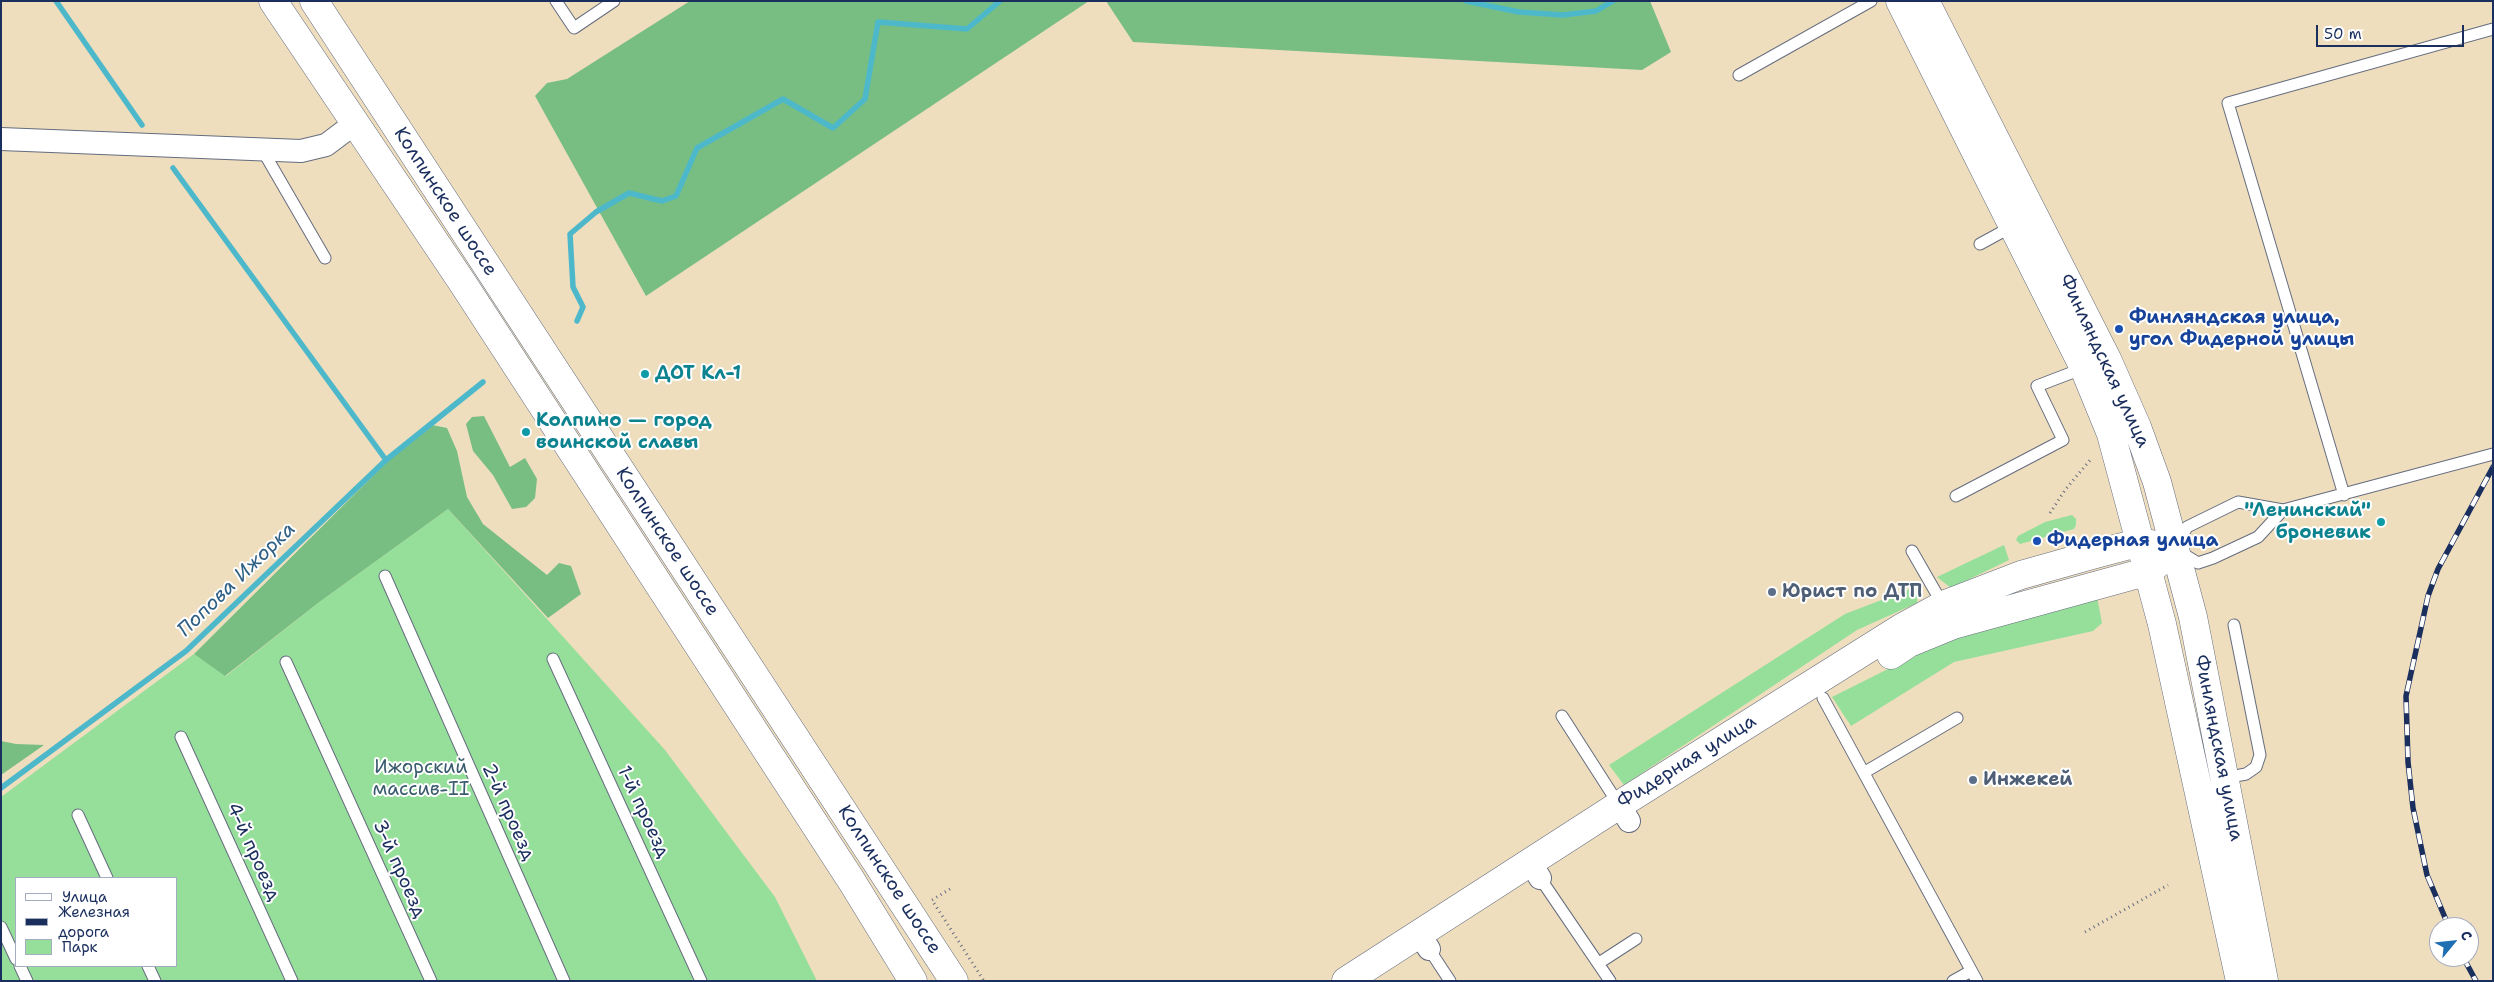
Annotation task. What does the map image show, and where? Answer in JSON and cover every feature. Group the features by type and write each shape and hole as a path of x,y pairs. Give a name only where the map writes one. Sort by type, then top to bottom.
{"street":[{"name":"Колпинское шоссе","path":"273,1 472,298 851,880 913,981"},
{"name":"Колпинское шоссе","path":"314,1 954,981"},
{"name":"Финляндская улица","path":"1900,1 2084,368 2111,434 2162,624 2240,981"},
{"name":"Финляндская улица","path":"1925,1 2107,359 2137,427 2157,482 2193,617 2264,981"},
{"path":"1,139 263,151 302,151 326,145 354,124"},
{"name":"Фидерная улица","path":"1346,981 1424,941 1624,813 1901,628 1943,605 2021,575 2141,542 2175,549"},
{"name":"Фидерная улица","path":"1624,813 1823,698 1909,643 1953,625 2149,571 2175,549"},
{"name":"Фидерная улица","path":"1381,981 1424,941"}],"lane":[{"path":"556,1 574,28 614,1"},
{"path":"1740,74 1871,1"},
{"path":"2344,495 2228,103 2493,29"},
{"path":"263,151 325,258"},
{"path":"1980,244 2013,226"},
{"path":"1956,496 2063,440 2037,386 2084,368"},
{"path":"2283,510 2258,537 2213,558 2198,563 2175,549 2187,527 2238,502 2283,510 2493,454"},
{"path":"1912,551 1943,605"},
{"name":"2-й проезд","path":"384,576 564,981"},
{"path":"2223,778 2246,774 2256,767 2260,755 2234,625"},
{"name":"1-й проезд","path":"553,659 701,981"},
{"name":"3-й проезд","path":"286,662 430,981"},
{"path":"1823,698 1865,772 1974,976 1953,981"},
{"path":"1562,716 1624,813"},
{"path":"1865,772 1958,718"},
{"name":"4-й проезд","path":"182,737 292,981"},
{"path":"78,815 107,877"},
{"path":"1535,870 1610,981"},
{"path":"1,927 15,956"},
{"path":"1599,963 1636,939"},
{"path":"1424,941 1450,981"},
{"path":"20,967 27,981"},
{"path":"148,967 155,981"}],"path":[{"path":"2050,513 2065,490 2091,460"},
{"path":"2085,932 2168,885"},
{"path":"950,889 932,900 984,981"}],"green space":[{"path":"690,1 1089,1 646,296 535,96 547,83 567,79"},
{"path":"1106,1 1650,1 1671,52 1642,70 1133,42"},
{"path":"484,416 510,467 525,458 537,479 535,498 526,507 512,509 493,475 473,451 466,424 472,417"},
{"path":"432,425 447,428 457,451 467,497 483,524 547,575 559,563 571,566 581,594 548,618 448,509 318,603 225,676 194,654 395,454"},
{"name":"Ижорский массив-II","path":"448,509 665,750 775,897 817,981 1,981 1,797 194,654 226,676 318,603"},
{"path":"2072,515 2076,519 2074,529 2020,544 2016,540 2018,536 2045,522"},
{"path":"2004,545 2009,560 1951,588 1937,577"},
{"path":"1918,586 1917,603 1857,630 1624,785 1609,765 1845,614"},
{"path":"2097,597 2102,623 2093,631 1954,662 1851,726 1832,697 1956,635"},
{"path":"1,741 16,744 44,745 1,775"}],"waterway":[{"path":"56,1 142,125"},
{"name":"Попова Ижорка","path":"577,321 583,307 573,287 570,234 596,212 629,193 662,201 676,196 697,148 783,99 833,128 865,99 878,22 967,29 1000,1"},
{"name":"Попова Ижорка","path":"1466,1 1519,12 1563,15 1596,11 1613,1"},
{"path":"173,168 386,460"},
{"name":"Попова Ижорка","path":"1,788 186,651 386,460 483,382"}],"railway":[{"path":"2445,917 2427,875 2413,808 2408,762 2406,696 2428,596 2438,569 2493,467"},
{"path":"2468,967 2476,981"}],"place":[{"name":"Финляндская улица, угол Фидерной улицы","path":"2119,329"},
{"name":"ДОТ Кл-1","path":"645,374"},
{"name":"Колпино — город воинской славы","path":"526,432"},
{"name":"\"Ленинский\" броневик","path":"2381,522"},
{"name":"Фидерная улица","path":"2037,541"},
{"name":"Юрист по ДТП","path":"1772,592"},
{"name":"Инжекей","path":"1973,780"}]}
